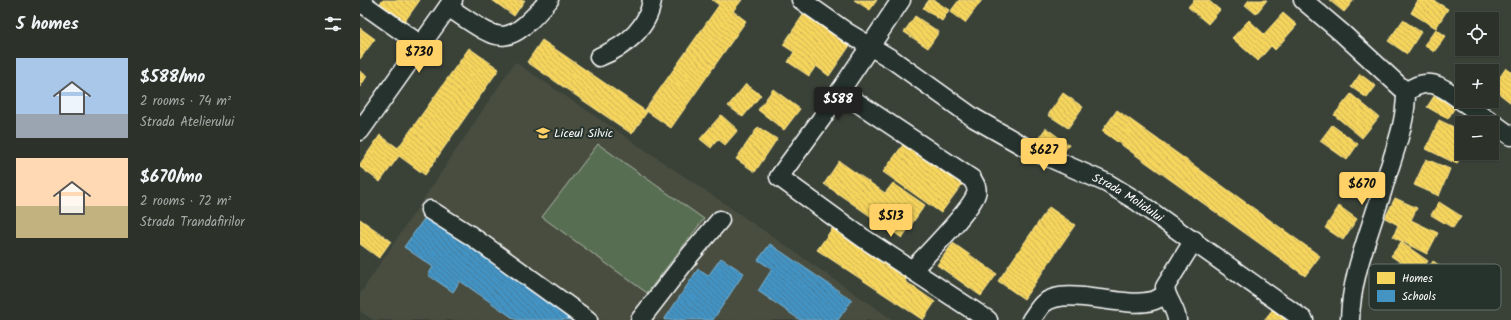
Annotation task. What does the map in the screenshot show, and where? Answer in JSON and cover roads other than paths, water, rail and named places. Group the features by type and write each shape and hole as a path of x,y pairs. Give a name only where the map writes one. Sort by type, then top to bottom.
{"street":[{"path":"360,131 451,4 490,35 501,37 513,34 538,13 549,0"},
{"path":"599,57 624,44 634,35 645,22 652,0"},
{"name":"Strada Molidului","path":"801,0 869,46 893,60 974,118 1026,147 1107,183 1194,240 1304,320"},
{"path":"901,0 840,91 779,177 863,238 988,320"},
{"path":"1304,0 1406,92 1406,112 1399,140 1365,241 1356,274 1351,301 1350,320"},
{"path":"360,4 366,6 421,45"},
{"path":"1406,92 1416,85 1424,83 1437,85 1455,97"},
{"path":"840,91 972,179 976,187 976,194 964,212 912,270"},
{"path":"1472,108 1511,136"},
{"path":"430,210 470,235 588,320"},
{"path":"640,320 691,254 720,220"},
{"path":"1177,320 1177,315 1166,294 1165,287 1194,240"},
{"path":"1031,320 1044,303 1057,297 1076,296 1135,304 1153,301 1166,294"}],"place":[{"name":"Liceul Silvic","path":"543,133"}]}
